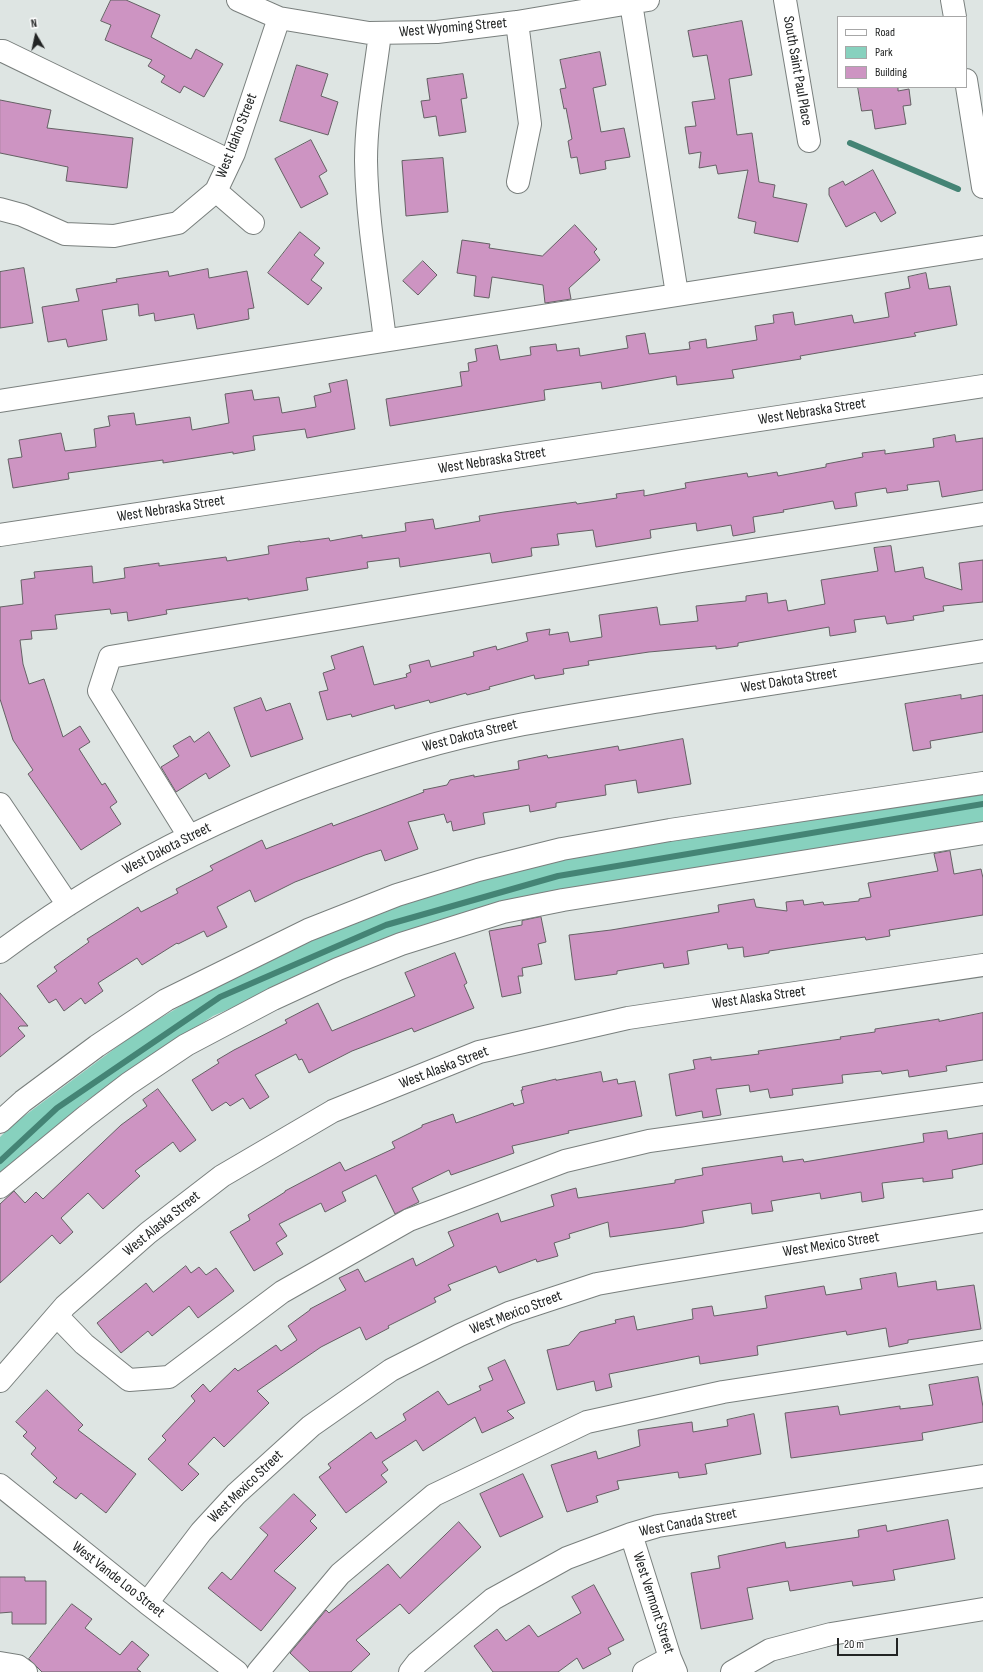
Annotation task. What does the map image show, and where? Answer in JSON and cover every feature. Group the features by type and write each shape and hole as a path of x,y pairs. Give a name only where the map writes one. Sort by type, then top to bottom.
{"street":[{"name":"West Wyoming Street","path":"238,0 279,18 368,33 437,32 517,22 639,2"},
{"name":"South Saint Paul Place","path":"784,0 809,141"},
{"path":"952,0 955,16"},
{"path":"639,2 678,294"},
{"name":"West Idaho Street","path":"0,209 22,215 65,234 114,236 178,223 216,191 234,153 279,18"},
{"path":"517,22 530,124 518,182"},
{"path":"380,33 369,122 366,161 370,220 385,340"},
{"path":"0,51 3,51 230,161"},
{"path":"967,86 983,188"},
{"path":"216,191 253,223"},
{"path":"0,401 983,246"},
{"name":"West Nebraska Street","path":"0,535 983,386"},
{"path":"189,836 99,691 110,657 682,561 983,514"},
{"name":"West Dakota Street","path":"0,952 34,926 68,905 127,869 189,836 253,808 362,766 412,750 517,724 983,650"},
{"path":"0,1122 23,1101 97,1046 166,1000 308,930 397,895 478,870 562,849 670,830 983,783"},
{"path":"0,804 68,905"},
{"path":"0,1187 85,1117 128,1084 186,1045 273,999 338,969 401,944 503,912 563,900 983,833"},
{"name":"West Alaska Street","path":"0,1381 65,1306 148,1233 222,1176 332,1111 479,1052 628,1018 983,965"},
{"path":"57,1316 84,1344 129,1380 169,1377 282,1292 409,1220 566,1161 649,1142 983,1094"},
{"name":"West Mexico Street","path":"147,1603 201,1532 236,1494 311,1426 390,1370 460,1335 509,1313 597,1284 983,1221"},
{"path":"258,1672 340,1574 434,1495 587,1422 723,1392 983,1352"},
{"name":"West Canada Street","path":"410,1672 417,1663 493,1600 567,1558 631,1534 658,1526 694,1520 983,1476"},
{"name":"West Vande Loo Street","path":"0,1485 147,1603 237,1672"},
{"name":"West Vermont Street","path":"631,1534 673,1665"},
{"path":"732,1672 770,1650 831,1634 983,1609"},
{"path":"0,1663 18,1666 26,1672"},
{"path":"644,1672 673,1665"}],"green space":[{"path":"983,790 983,825 401,934 213,1016 83,1103 0,1181 0,1137 12,1125 137,1032 246,967 364,916 512,868 637,843"}],"building":[{"path":"111,0 126,0 160,15 151,37 191,59 196,49 223,64 204,97 184,86 180,93 161,82 165,76 148,66 152,60 105,40 111,25 101,21"},
{"path":"742,21 752,75 729,79 737,135 752,133 759,182 775,185 773,197 807,204 798,242 754,233 756,222 738,218 748,170 718,174 716,165 699,168 701,152 689,154 685,127 696,126 692,102 715,99 707,55 693,57 688,31"},
{"path":"600,52 606,85 593,88 601,132 624,128 630,157 605,161 606,169 580,174 577,157 571,158 568,141 572,139 566,108 564,109 560,89 566,88 560,60"},
{"path":"297,65 328,74 321,96 338,102 328,135 280,121"},
{"path":"463,74 467,98 461,99 466,132 439,136 436,116 424,118 421,101 430,100 427,79"},
{"path":"858,88 898,88 898,91 909,89 911,105 903,106 906,124 875,129 872,110 862,111"},
{"path":"0,100 51,110 47,128 133,138 127,188 66,181 68,167 0,153"},
{"path":"311,140 327,171 319,176 328,194 301,208 275,159"},
{"path":"443,158 448,212 406,216 402,161"},
{"path":"873,170 896,213 881,222 875,212 846,227 829,195 829,188 843,181 845,185"},
{"path":"575,225 597,249 594,252 600,260 569,288 571,299 545,303 543,285 492,277 489,298 474,296 476,276 457,273 462,240 490,244 489,248 542,256"},
{"path":"300,232 320,248 314,255 324,263 311,280 322,288 308,305 268,273"},
{"path":"423,261 437,275 418,295 403,281"},
{"path":"24,268 33,323 0,328 0,272"},
{"path":"208,269 209,278 247,271 254,308 248,309 249,319 197,329 194,314 155,321 154,313 139,316 138,304 102,310 107,340 68,347 66,339 48,342 42,307 79,301 76,289 117,282 116,279 168,271 169,276"},
{"path":"926,273 929,289 950,286 957,325 914,333 916,336 800,356 801,359 732,370 734,378 677,385 676,376 602,389 601,382 544,390 545,400 390,426 386,399 462,386 460,372 469,371 468,363 477,361 475,349 497,345 500,360 531,355 530,347 556,344 557,351 579,348 580,356 628,348 626,336 645,333 649,354 690,349 689,342 706,339 707,348 757,340 755,326 774,323 773,315 793,312 795,325 852,315 854,323 889,317 885,293 910,288 908,277"},
{"path":"347,380 355,429 307,438 305,429 253,436 255,450 163,463 163,460 68,473 69,479 13,488 8,459 22,457 19,440 61,433 65,451 96,447 94,429 110,426 108,416 134,413 136,425 190,417 192,430 229,423 225,394 252,390 254,400 279,397 282,413 316,407 314,396 331,392 329,384"},
{"path":"955,435 956,442 983,438 983,490 942,497 939,481 907,485 908,490 887,493 886,488 855,493 857,506 835,509 833,501 753,517 755,532 733,536 731,525 697,531 696,523 650,530 651,538 596,547 593,530 557,534 559,545 531,548 532,556 492,563 490,553 400,567 399,558 367,562 368,568 306,578 308,590 248,600 248,598 166,610 167,614 128,621 127,612 111,614 110,609 55,615 57,629 31,631 32,639 20,640 23,664 29,684 44,679 63,737 80,726 90,742 79,749 102,785 105,783 117,802 110,807 121,824 81,850 28,774 33,770 13,740 0,699 0,607 23,604 21,580 35,578 34,572 92,566 93,583 125,578 124,568 159,563 159,566 226,557 227,561 269,554 268,546 329,538 330,541 362,535 362,538 406,531 405,523 433,519 435,529 480,521 479,516 576,502 577,504 617,498 616,494 644,490 644,496 686,488 685,483 747,473 748,477 777,472 778,476 826,467 826,464 863,457 862,453 885,450 885,454 934,447 933,439"},
{"path":"891,546 895,572 923,567 925,578 962,590 959,563 983,560 983,602 943,606 944,611 913,616 914,620 887,624 885,616 854,620 856,632 830,636 829,627 738,643 738,646 716,649 716,646 649,652 588,661 589,665 563,669 564,674 535,679 534,675 489,687 490,689 467,695 466,693 430,703 429,700 395,709 394,705 352,717 351,714 327,720 319,692 328,690 323,673 335,669 331,656 363,646 374,685 407,677 406,674 411,672 409,665 429,660 431,667 474,656 473,652 496,646 497,650 528,641 526,633 550,629 549,635 568,632 570,642 602,637 599,615 657,607 660,625 698,621 696,606 746,601 746,596 767,593 768,603 786,600 788,611 825,604 821,580 878,571 874,548"},
{"path":"961,695 961,699 983,695 983,732 930,741 931,748 913,751 905,704"},
{"path":"261,698 266,711 290,703 303,739 251,757 234,708"},
{"path":"209,732 230,766 209,779 206,773 176,792 161,767 179,756 173,746 190,736 194,742"},
{"path":"683,739 691,784 638,793 636,780 605,785 606,795 556,803 556,807 530,812 529,805 483,813 485,824 453,831 451,821 447,823 444,814 408,822 418,849 385,861 381,850 365,855 295,882 255,902 250,890 217,907 227,927 207,937 204,931 178,944 177,943 142,965 137,958 98,983 103,991 85,1004 81,998 64,1011 56,999 49,1003 37,986 57,971 54,967 89,942 87,939 138,907 141,912 178,893 176,889 213,870 210,866 262,840 266,849 332,823 333,826 424,792 423,790 447,785 450,780 519,769 518,761 547,755 548,758 618,746 619,750"},
{"path":"950,851 954,874 981,869 983,878 983,915 889,930 890,936 866,940 865,937 816,944 769,951 769,953 744,957 743,947 728,949 727,944 687,951 689,964 664,968 663,963 617,971 617,974 575,980 569,935 611,930 719,912 718,905 754,899 756,907 787,911 786,902 803,900 804,905 823,902 824,905 859,901 859,899 871,897 868,883 938,871 934,854"},
{"path":"541,917 546,942 538,944 542,964 522,968 523,976 518,976 521,993 502,997 489,931 522,925 522,921"},
{"path":"455,953 467,983 464,985 474,1008 414,1032 412,1028 352,1051 309,1073 302,1059 299,1060 296,1054 255,1075 269,1097 250,1109 243,1098 230,1106 226,1102 212,1111 192,1080 219,1063 217,1060 287,1023 285,1020 318,1003 332,1031 415,996 405,973"},
{"path":"0,993 28,1026 20,1026 18,1028 25,1036 0,1057"},
{"path":"983,1013 983,1060 946,1066 947,1071 909,1077 908,1070 882,1074 881,1071 842,1075 843,1083 792,1089 793,1095 770,1098 768,1089 750,1092 749,1085 716,1089 721,1115 703,1118 702,1111 676,1116 669,1074 695,1069 693,1060 711,1057 711,1060 759,1054 758,1051 841,1039 840,1037 875,1032 875,1029 939,1019 939,1021"},
{"path":"601,1072 603,1082 617,1079 618,1084 635,1081 642,1116 568,1131 569,1133 512,1146 514,1153 451,1175 449,1170 412,1188 419,1202 395,1214 376,1175 342,1192 346,1201 325,1212 321,1203 279,1224 287,1236 276,1243 283,1254 254,1271 230,1232 250,1220 248,1215 285,1191 340,1162 345,1171 395,1148 392,1142 422,1127 422,1125 453,1114 456,1123 513,1103 514,1106 524,1103 521,1090 523,1090 522,1087 556,1079"},
{"path":"158,1089 196,1140 180,1152 173,1142 135,1171 140,1176 103,1209 88,1193 61,1218 73,1232 60,1244 52,1235 0,1283 0,1204 14,1191 25,1203 36,1192 43,1199 121,1125 147,1106 143,1100"},
{"path":"947,1131 948,1139 983,1133 983,1164 952,1170 953,1178 923,1182 923,1178 882,1183 884,1198 862,1202 861,1192 821,1199 820,1193 771,1201 773,1211 752,1214 751,1203 702,1211 704,1223 683,1227 610,1237 608,1222 569,1234 570,1238 554,1243 558,1256 537,1262 536,1259 499,1273 496,1266 448,1285 451,1290 434,1298 436,1302 388,1326 389,1328 366,1340 360,1327 321,1347 257,1391 269,1403 224,1447 214,1437 188,1464 199,1474 182,1491 148,1459 166,1440 162,1436 195,1401 191,1396 203,1384 210,1392 235,1368 238,1371 276,1345 281,1351 297,1340 288,1326 310,1309 346,1290 339,1278 358,1269 365,1282 413,1258 416,1266 454,1246 448,1232 498,1213 501,1222 554,1206 551,1195 576,1188 578,1198 675,1183 675,1180 703,1175 702,1168 782,1156 783,1162 803,1159 804,1162 924,1142 923,1134"},
{"path":"186,1266 191,1273 199,1267 206,1275 216,1268 234,1291 198,1318 189,1306 152,1336 148,1331 121,1353 97,1323 146,1283 153,1292"},
{"path":"896,1273 898,1287 936,1281 937,1290 974,1285 981,1329 908,1340 908,1343 889,1347 886,1328 847,1335 846,1331 757,1346 758,1355 700,1364 699,1356 609,1374 612,1387 596,1391 594,1381 557,1390 547,1350 569,1345 580,1332 616,1323 615,1320 634,1316 637,1330 693,1319 692,1309 712,1306 714,1316 767,1308 765,1296 824,1286 826,1295 862,1289 860,1279"},
{"path":"505,1360 525,1403 507,1411 514,1418 482,1433 475,1417 423,1451 416,1440 382,1462 388,1470 381,1475 387,1482 346,1513 319,1477 331,1468 328,1464 371,1432 376,1439 406,1420 403,1414 438,1391 448,1405 481,1390 479,1386 493,1380 488,1368"},
{"path":"978,1377 983,1407 983,1422 922,1433 923,1440 791,1458 785,1413 838,1406 840,1415 900,1406 900,1409 933,1405 929,1385"},
{"path":"47,1390 83,1425 78,1430 136,1474 106,1513 81,1493 76,1499 53,1482 57,1478 31,1454 36,1448 23,1436 27,1432 16,1422"},
{"path":"754,1414 761,1454 705,1464 707,1474 679,1478 678,1472 617,1481 619,1489 596,1496 598,1502 567,1512 551,1465 596,1451 598,1459 640,1446 638,1430 692,1422 693,1432 728,1426 727,1420"},
{"path":"523,1474 543,1517 500,1537 480,1494"},
{"path":"294,1494 316,1515 310,1521 317,1528 274,1571 296,1588 261,1631 208,1588 222,1572 231,1580 268,1535 260,1528"},
{"path":"948,1520 955,1559 893,1570 895,1580 853,1586 852,1581 790,1591 788,1581 747,1588 753,1619 701,1629 691,1573 720,1568 718,1556 785,1542 786,1548 859,1537 858,1530 886,1525 887,1531"},
{"path":"459,1522 481,1547 409,1614 400,1604 356,1640 370,1654 351,1672 310,1672 290,1653 326,1610 329,1613 388,1564 400,1578"},
{"path":"0,1577 25,1577 25,1581 46,1581 46,1624 12,1624 12,1612 0,1613"},
{"path":"594,1585 624,1640 608,1648 611,1654 583,1669 577,1658 558,1672 493,1672 474,1646 497,1629 506,1641 529,1625 538,1637 581,1613 572,1597"},
{"path":"72,1604 92,1619 85,1628 120,1655 132,1641 149,1655 137,1669 141,1672 42,1672 29,1659"}],"waterway":[{"path":"850,143 958,189"},
{"path":"0,1161 57,1108 220,997 386,925 558,876 983,804"}]}
